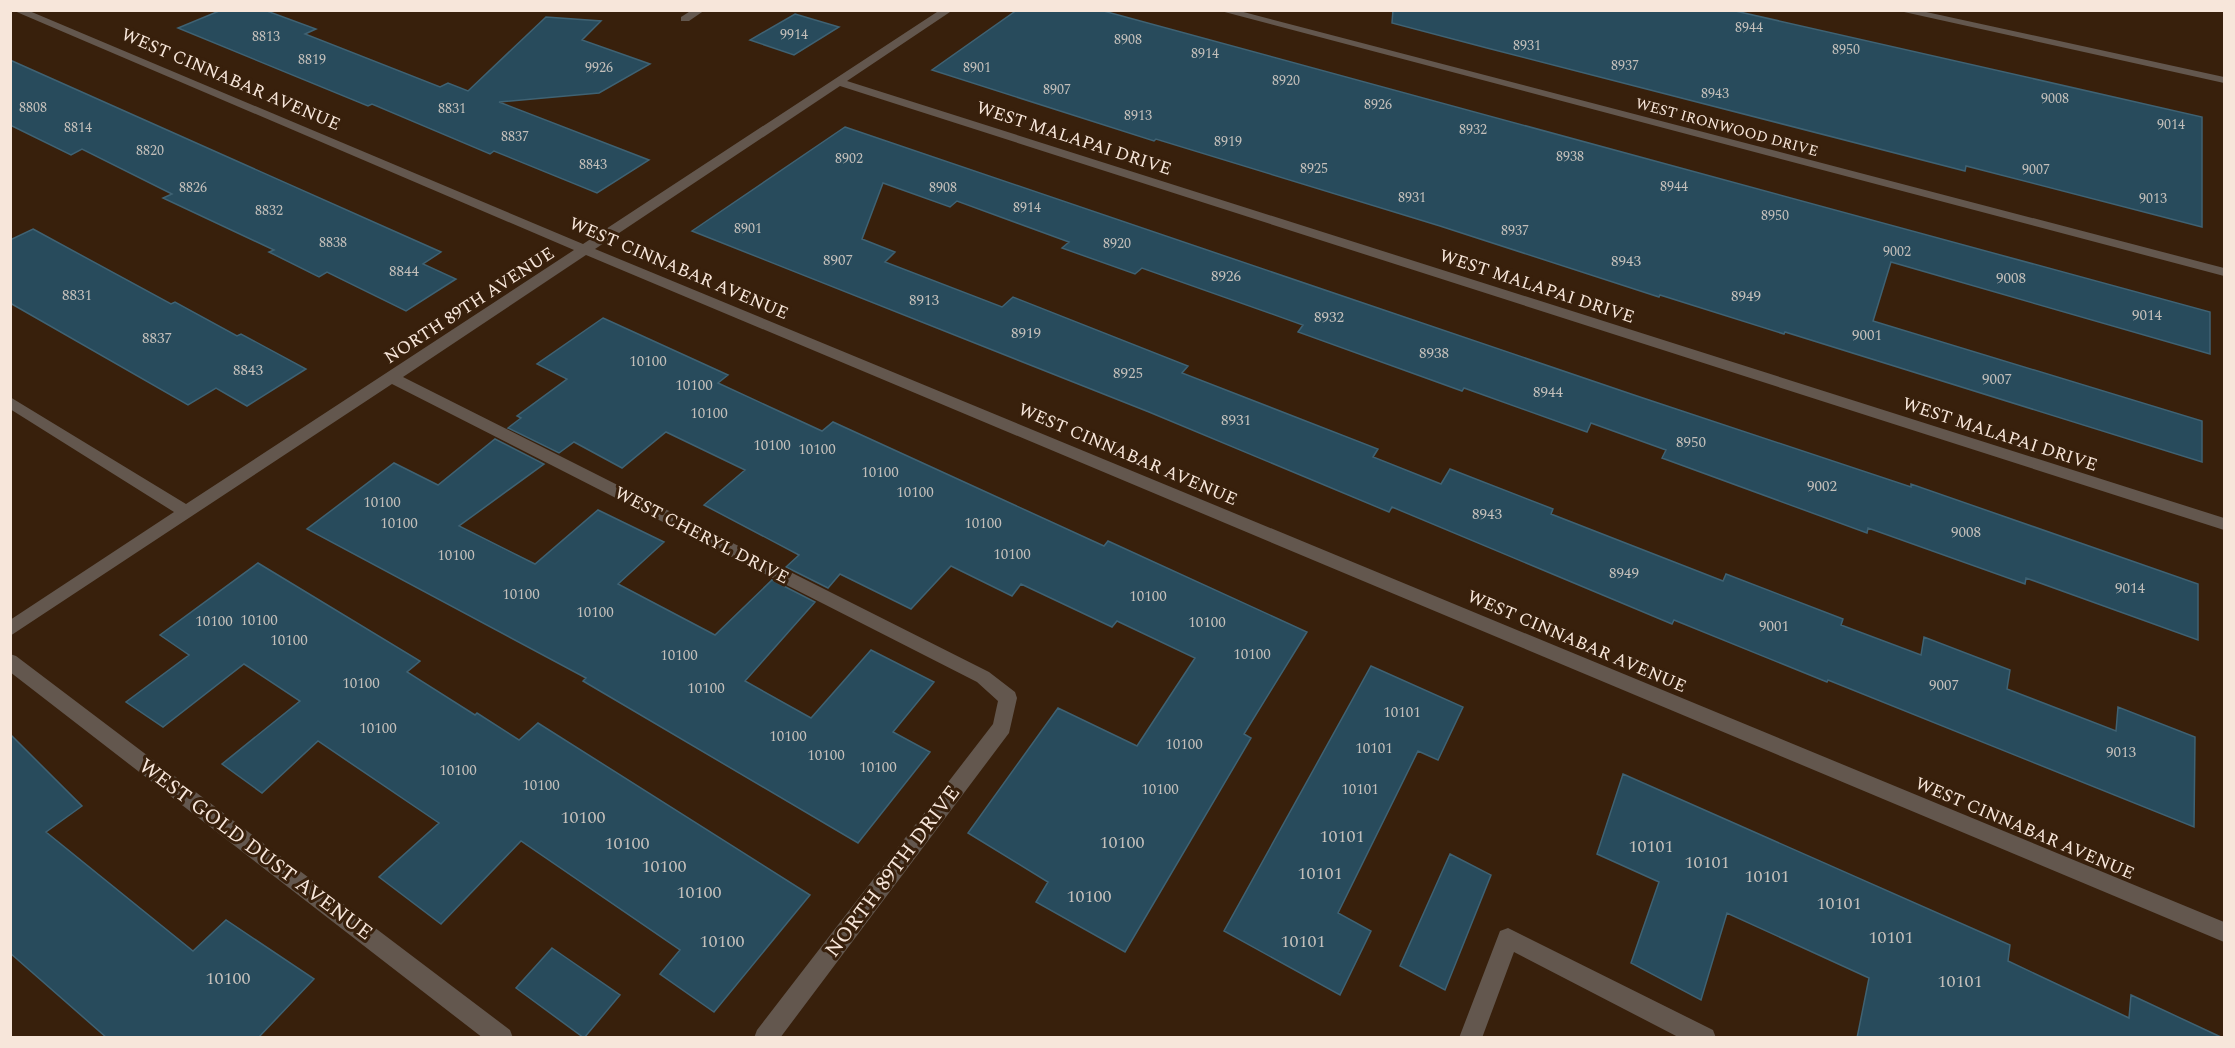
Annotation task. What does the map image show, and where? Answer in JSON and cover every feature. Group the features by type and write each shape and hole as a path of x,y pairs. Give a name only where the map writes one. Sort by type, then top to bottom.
{"street":[{"name":"WEST CINNABAR AVENUE","path":"17,10 585,250 2224,932"},
{"path":"685,19 700,10"},
{"name":"NORTH 89TH AVENUE","path":"10,629 948,10"},
{"name":"WEST IRONWOOD DRIVE","path":"1222,10 2224,272"},
{"path":"1900,10 2224,80"},
{"name":"WEST MALAPAI DRIVE","path":"838,82 2224,524"},
{"name":"WEST CHERYL DRIVE","path":"392,378 983,677 1008,698"},
{"path":"10,402 186,512"},
{"name":"WEST GOLD DUST AVENUE","path":"10,662 501,1038"},
{"name":"NORTH 89TH DRIVE","path":"765,1038 1002,727 1008,698"},
{"path":"1470,1038 1508,938 1705,1038"}],"building":[{"path":"1017,10 1100,10 2210,312 2210,354 1891,262 1873,321 2202,421 2202,462 1785,332 1784,334 1660,295 1659,297 1440,226 1156,139 1154,141 932,70"},
{"path":"1393,10 1731,10 2202,117 2202,227 1966,166 1965,171 1392,23"},
{"path":"219,11 267,11 316,29 305,34 440,87 448,83 468,91 546,17 601,21 582,40 650,64 599,93 499,102 649,160 597,193 494,151 490,154 372,104 368,106 178,28"},
{"path":"795,14 839,27 794,55 750,40"},
{"path":"10,60 441,252 423,264 456,279 406,311 327,272 319,277 269,252 274,250 163,198 172,194 82,149 71,155 10,125"},
{"path":"845,127 1637,396 1911,487 1911,484 2198,584 2198,640 2026,578 2025,584 1868,528 1867,533 1662,458 1666,450 1591,423 1587,432 1464,388 1462,391 1298,332 1303,325 1142,268 1135,274 1062,248 1069,242 957,201 950,207 883,183 862,239 895,252 885,262 1002,307 1013,297 1188,366 1182,373 1378,449 1373,457 1441,484 1450,469 1553,509 1551,514 1723,581 1726,574 1843,619 1841,625 1921,655 1924,637 2010,670 2007,689 2116,731 2118,707 2195,737 2194,827 1674,620 1672,624 1392,507 1389,512 1149,412 692,231"},
{"path":"33,229 171,304 175,302 237,336 241,334 306,369 247,406 216,388 188,405 10,303 10,240"},
{"path":"603,318 728,375 718,383 822,431 833,422 1104,546 1108,541 1307,632 1244,734 1251,738 1125,952 1036,902 1048,882 968,833 1058,708 1137,746 1195,658 1117,621 1112,627 1021,584 1012,596 951,566 911,609 840,574 828,588 786,567 799,555 704,505 745,470 666,432 622,468 574,442 559,453 508,428 521,418 517,416 567,379 537,364"},
{"path":"495,439 544,464 459,526 535,564 598,510 664,542 618,584 715,635 772,580 815,602 745,681 811,718 871,650 934,682 893,732 930,752 858,843 583,681 586,678 307,529 394,463 438,485"},
{"path":"258,563 420,661 407,672 475,715 477,713 519,740 538,723 810,895 714,1012 660,974 680,950 521,841 441,924 379,877 439,823 318,741 262,793 222,764 300,701 244,664 163,727 126,702 189,655 160,635"},
{"path":"1371,666 1463,707 1438,760 1418,751 1338,913 1371,931 1340,995 1224,931"},
{"path":"10,734 82,806 46,832 193,951 226,920 314,979 258,1038 107,1038 10,953"},
{"path":"1623,774 2010,945 2008,961 2129,1018 2131,995 2223,1038 1857,1038 1869,978 1727,913 1701,1000 1631,963 1659,882 1597,854"},
{"path":"1450,854 1491,875 1445,990 1400,966"},
{"path":"552,948 620,995 584,1038 516,988"}]}
